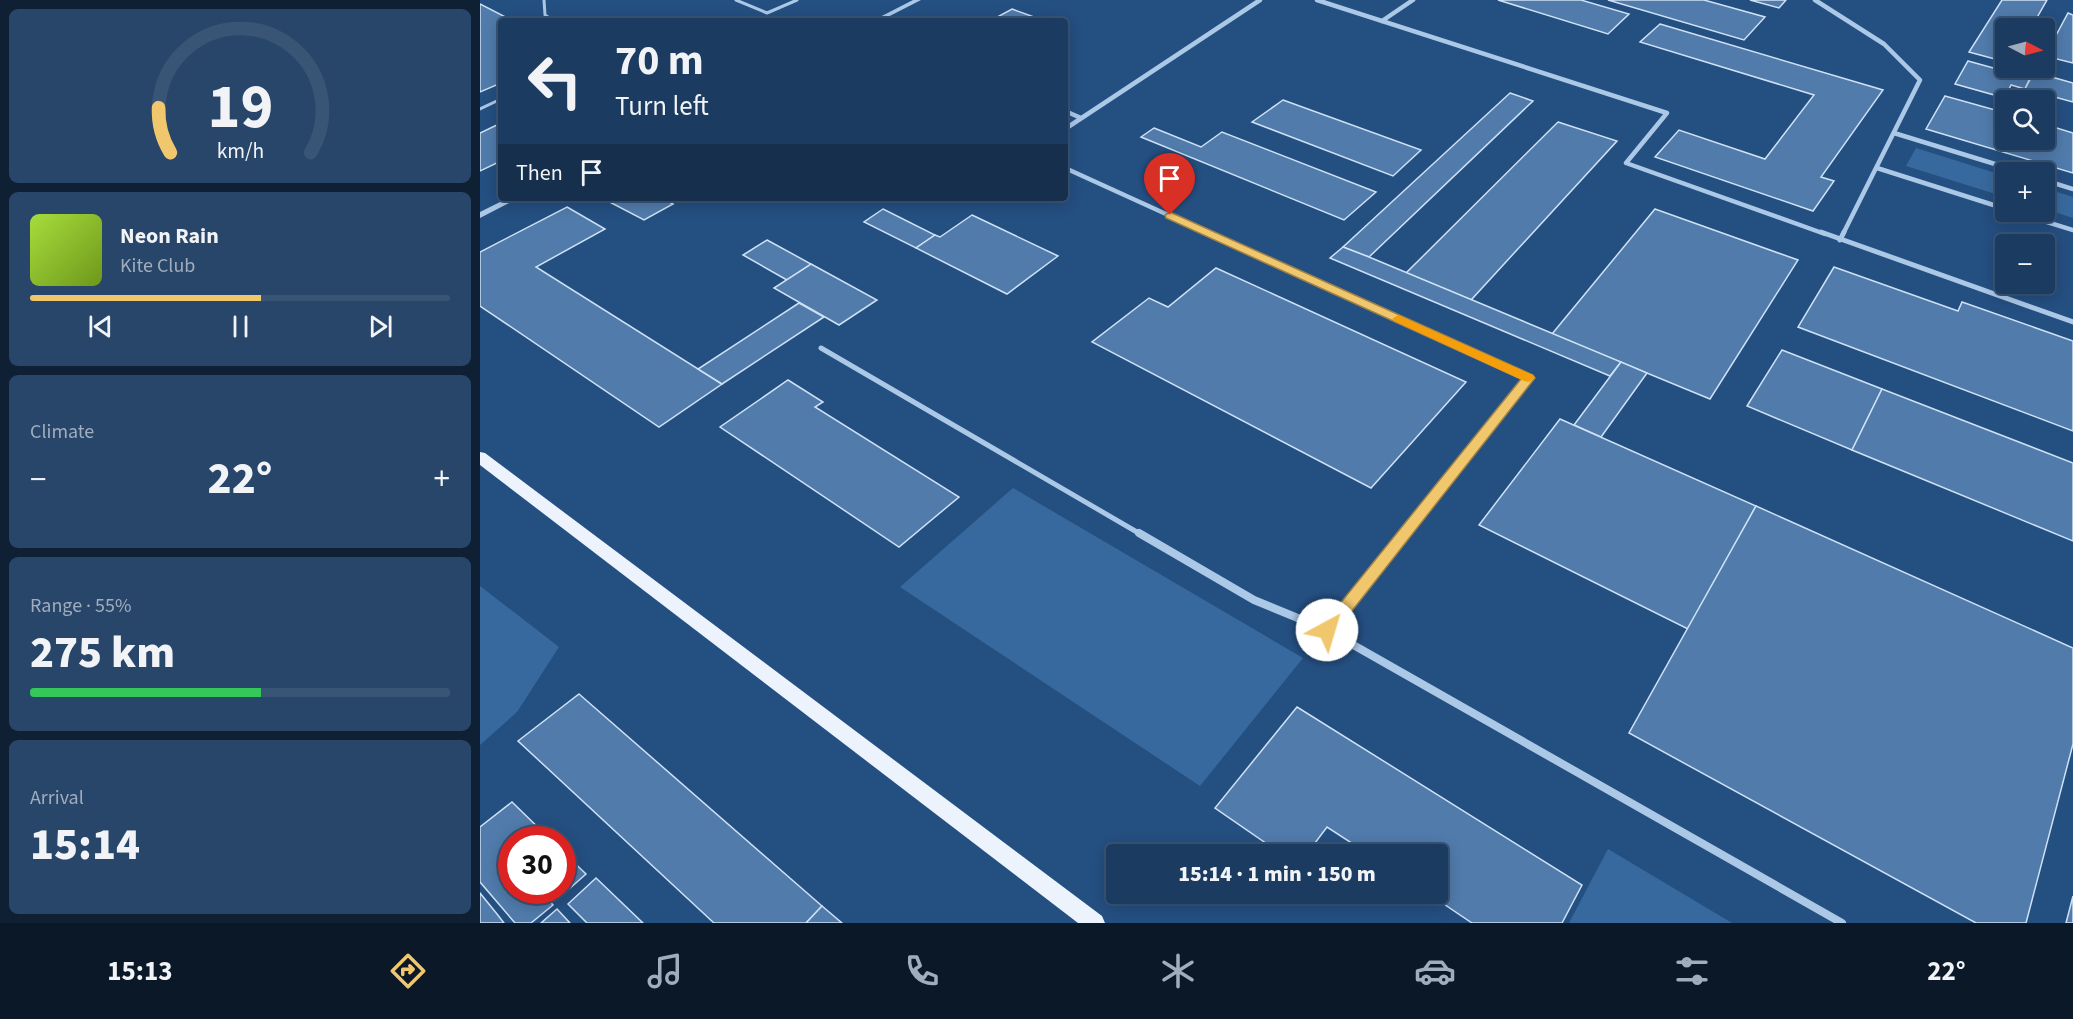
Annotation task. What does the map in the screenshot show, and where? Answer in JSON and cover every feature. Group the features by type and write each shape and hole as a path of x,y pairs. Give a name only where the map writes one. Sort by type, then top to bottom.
{"main road":[{"path":"480,457 1095,923"}],"street":[{"path":"881,18 918,0"},
{"path":"1068,127 1260,0"},
{"path":"1317,0 1667,113 1626,164 2073,322"},
{"path":"1382,21 1413,0"},
{"path":"1815,0 1881,39 1902,57 1920,80 1840,240"},
{"path":"1068,112 1081,118"},
{"path":"1894,133 1995,164"},
{"path":"1877,168 1995,206"},
{"path":"1068,169 1529,378 1327,630"},
{"path":"2055,183 2073,189"},
{"path":"480,215 509,201"},
{"path":"2047,222 2073,230"},
{"path":"821,348 1254,600 1327,630 1842,923"}],"lane":[{"path":"544,0 545,15 550,18"},
{"path":"736,0 767,13 797,0"},
{"path":"480,109 498,100"}],"shaded area":[{"path":"1916,148 1995,173 1995,194 1906,166"},
{"path":"2055,191 2073,197 2073,218 2055,212"},
{"path":"1013,488 1303,658 1200,786 900,587"},
{"path":"480,586 559,647 517,712 480,745"},
{"path":"1608,849 1732,923 1569,923"}],"building":[{"path":"1498,0 1581,0 1629,14 1608,34"},
{"path":"1608,0 1704,0 1765,17 1744,40"},
{"path":"1750,0 1786,0 1779,8"},
{"path":"2002,0 2047,0 2037,18 1995,18 1995,59 1969,52"},
{"path":"480,4 507,18 498,18 498,84 480,92"},
{"path":"1012,9 1037,18 996,18"},
{"path":"2068,13 2073,15 2073,63 2055,58 2055,37"},
{"path":"1660,24 1883,90 1821,177 1834,181 1813,211 1655,157 1679,130 1765,159 1814,95 1640,42"},
{"path":"1968,61 1995,68 1995,78 2030,78 2025,89 2011,85 2009,90 1995,90 1995,95 1955,84"},
{"path":"2031,78 2055,78 2073,83 2073,102 2055,97 2055,90 2025,89"},
{"path":"1510,93 1533,101 1369,257 1343,247"},
{"path":"1945,96 1995,110 1995,150 1926,129"},
{"path":"1283,100 1421,150 1393,176 1252,122"},
{"path":"1558,122 1617,141 1471,300 1406,273"},
{"path":"498,124 498,162 480,171 480,133"},
{"path":"2055,127 2073,133 2073,173 2055,168 2055,162 2036,162 1996,150 2055,150"},
{"path":"1154,128 1201,147 1222,132 1376,192 1344,220 1141,137"},
{"path":"608,201 668,201 673,204 644,220"},
{"path":"567,207 605,229 536,267 722,384 659,427 480,306 480,252"},
{"path":"883,209 935,235 916,248 864,222"},
{"path":"1655,209 1798,260 1710,399 1552,334"},
{"path":"972,215 1058,256 1007,294 916,248 935,235 940,237"},
{"path":"767,240 811,264 787,280 743,255"},
{"path":"1343,247 1621,362 1610,376 1330,258"},
{"path":"811,264 877,300 839,325 774,288"},
{"path":"1834,267 1958,311 1962,302 2073,341 2073,431 1798,327"},
{"path":"1216,268 1466,382 1371,488 1092,342 1149,298 1168,307"},
{"path":"799,303 824,317 722,384 698,369"},
{"path":"1782,350 1882,389 1852,450 1747,406"},
{"path":"1621,362 1647,373 1601,437 1574,425"},
{"path":"788,380 823,402 815,407 959,497 899,547 720,427"},
{"path":"1882,389 2073,463 2073,541 1852,450"},
{"path":"1560,419 1756,506 1688,629 1479,525"},
{"path":"1756,506 2073,648 2073,744 2026,923 1976,923 1629,733"},
{"path":"579,694 822,906 806,923 714,923 518,741"},
{"path":"1297,707 1582,885 1562,923 1472,923 1444,904 1448,904 1448,844 1353,844 1327,827 1314,844 1267,844 1215,808"},
{"path":"512,802 537,826 498,826 498,903 480,882 480,827"},
{"path":"576,864 586,874 576,883"},
{"path":"596,878 643,923 587,923 568,904 576,904 576,897"},
{"path":"480,893 497,914 504,923 480,923"},
{"path":"2073,896 2073,923 2066,923"},
{"path":"499,904 553,905 531,923 515,923"},
{"path":"822,906 842,923 806,923"},
{"path":"557,909 570,923 541,923"}],"slow traffic":[{"path":"1398,319 1529,378"}],"route":[{"path":"1170,215 1529,378 1327,630"}]}
